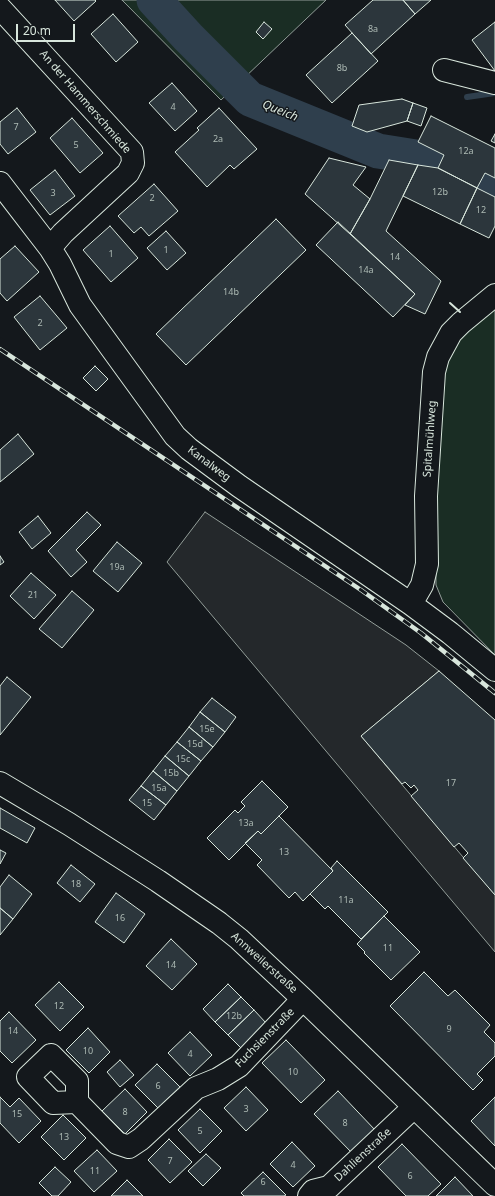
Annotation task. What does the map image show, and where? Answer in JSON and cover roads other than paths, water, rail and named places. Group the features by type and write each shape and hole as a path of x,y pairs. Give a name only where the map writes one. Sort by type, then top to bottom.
{"street":[{"name":"An der Hammerschmiede","path":"0,8 132,152 133,163 128,173 63,233 50,248"},
{"path":"444,70 495,83"},
{"name":"Kanalweg","path":"0,183 50,248 60,264 80,305 175,436 189,449 239,486 411,604 450,633 495,670"},
{"name":"Spitalmühlweg","path":"411,604 422,585 427,564 426,496 434,372 438,357 451,333 495,295"},
{"name":"Annweilerstraße","path":"0,783 69,824 190,903 239,939 495,1185"},
{"name":"Fuchsienstraße","path":"77,1102 117,1143 129,1147 140,1139 196,1088 218,1079 239,1066 303,999"},
{"name":"Dahlienstraße","path":"309,1196 313,1192 329,1187 414,1107"}],"waterway":[{"name":"Queich","path":"154,0 188,37 250,99 378,151 441,161"},
{"path":"467,97 495,93"},
{"name":"Queich","path":"481,180 495,185"}],"railway":[{"path":"0,349 361,590 421,633 495,693"}]}
